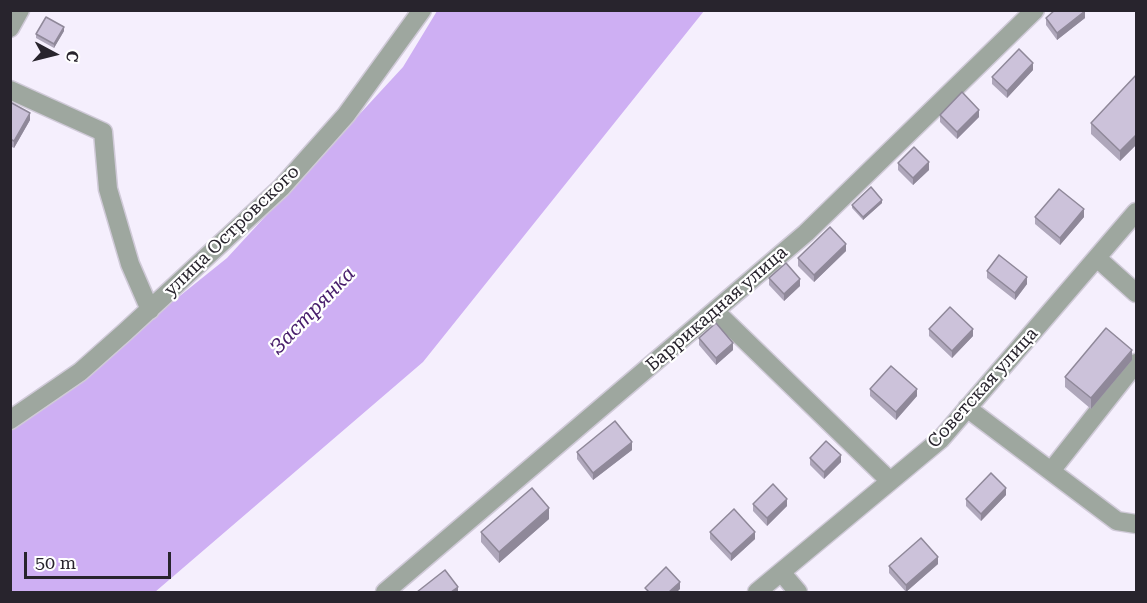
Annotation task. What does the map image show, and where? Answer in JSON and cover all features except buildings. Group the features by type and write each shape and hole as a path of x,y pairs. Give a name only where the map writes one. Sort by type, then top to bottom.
{"street":[{"path":"10,28 20,10"},
{"name":"улица Островского","path":"10,420 80,372 280,188 346,115 422,10"},
{"name":"Баррикадная улица","path":"386,592 806,233 1035,10"},
{"path":"10,90 103,132 108,189 130,264 150,309"},
{"name":"Советская улица","path":"757,592 940,439 1137,212"},
{"path":"1097,258 1137,293"},
{"path":"715,310 890,481"},
{"path":"1051,471 1137,363"},
{"path":"967,408 1117,520 1137,524"},
{"path":"781,572 798,592"}],"water":[{"name":"Застрянка","path":"437,11 704,11 423,362 155,592 11,592 10,425 115,348 227,258 403,67"}]}
